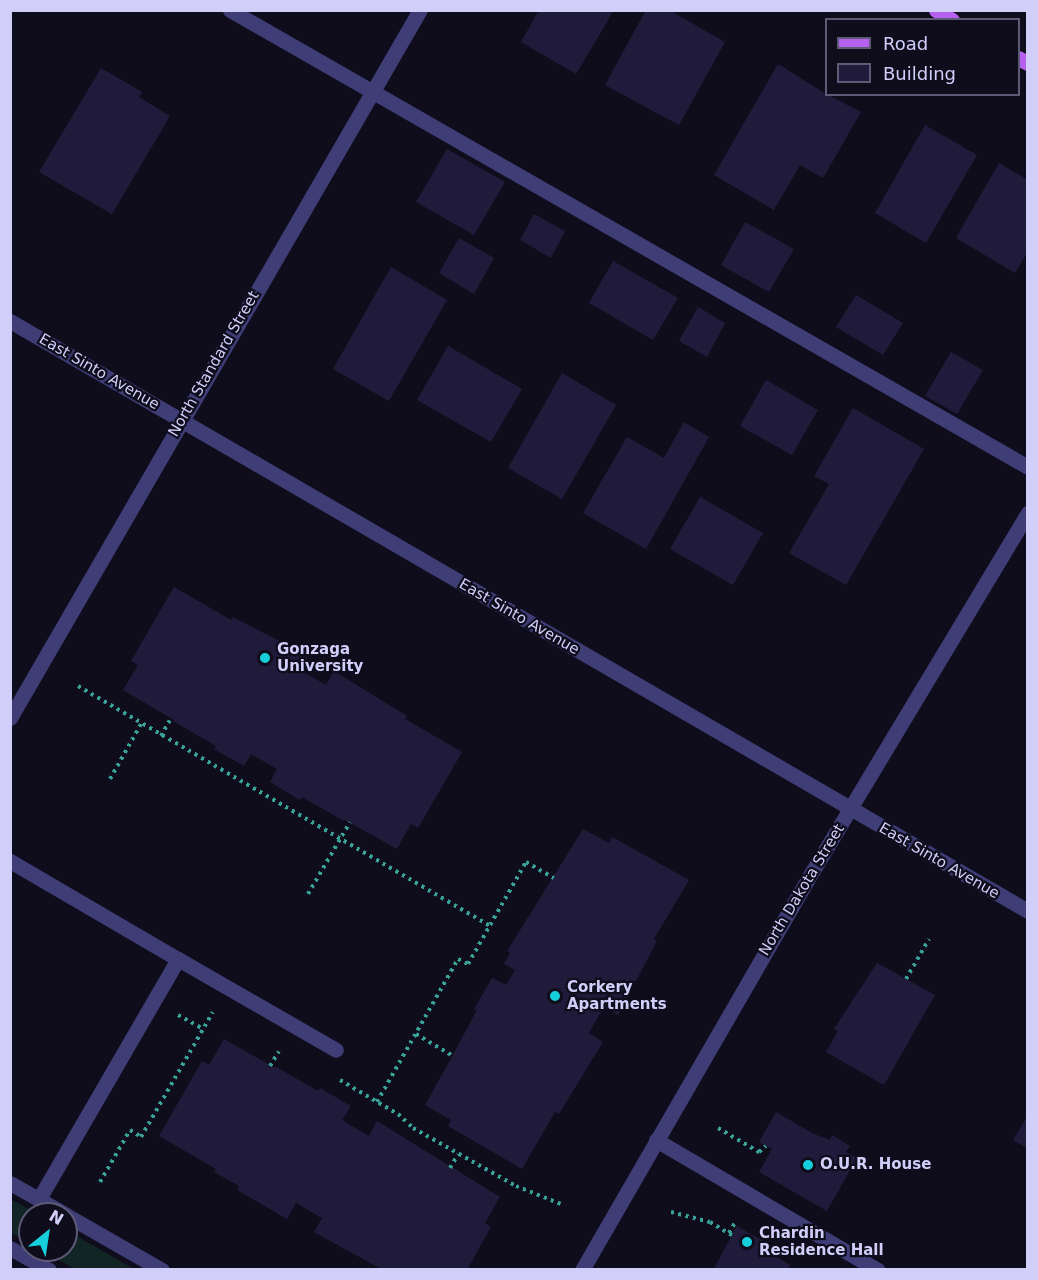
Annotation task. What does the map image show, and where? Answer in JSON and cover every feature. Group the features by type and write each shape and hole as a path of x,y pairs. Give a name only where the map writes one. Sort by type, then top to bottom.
{"main road":[{"path":"936,10 949,18"}],"street":[{"path":"230,10 1028,467"},
{"name":"North Standard Street","path":"10,718 181,419 420,10"},
{"name":"East Sinto Avenue","path":"10,321 1028,911"},
{"name":"North Dakota Street","path":"582,1269 849,809 1028,513"},
{"path":"10,861 336,1050"},
{"path":"39,1199 178,959"},
{"path":"656,1140 878,1269"},
{"path":"10,1183 44,1202"},
{"path":"78,1221 162,1269"},
{"path":"10,1248 49,1269"}],"path":[{"path":"78,686 490,926"},
{"path":"161,736 171,718"},
{"path":"110,779 141,724"},
{"path":"308,894 350,822"},
{"path":"377,1102 458,959 468,964 526,862 554,878"},
{"path":"906,979 929,939"},
{"path":"100,1182 130,1130 141,1137 215,1009"},
{"path":"416,1034 453,1056"},
{"path":"270,1066 282,1046"},
{"path":"339,1079 398,1114 413,1128 458,1154 516,1186 561,1204"},
{"path":"718,1128 759,1152 766,1146"},
{"path":"450,1168 458,1154"},
{"path":"671,1212 710,1222 732,1235"}],"green space":[{"path":"10,1199 18,1203 18,1237 11,1233"},
{"path":"78,1237 134,1269 75,1269 62,1262 78,1262"}],"building":[{"path":"539,10 614,10 576,74 521,42"},
{"path":"646,10 669,10 725,42 679,125 605,85"},
{"path":"778,64 825,93 825,96 830,96 861,112 823,178 800,165 774,210 714,175"},
{"path":"101,68 142,92 139,97 170,116 112,214 39,172"},
{"path":"925,125 977,155 926,243 875,213"},
{"path":"447,149 505,182 474,235 416,202"},
{"path":"999,163 1028,180 1028,251 1015,273 956,238"},
{"path":"534,214 565,231 551,258 520,240"},
{"path":"745,222 794,249 769,292 721,265"},
{"path":"459,238 494,258 474,294 439,273"},
{"path":"613,261 678,298 653,340 589,303"},
{"path":"391,267 447,300 389,401 333,369"},
{"path":"856,295 903,323 883,355 836,327"},
{"path":"698,307 725,323 707,357 679,341"},
{"path":"448,346 522,389 491,442 417,400"},
{"path":"951,352 983,370 957,414 925,396"},
{"path":"562,373 616,405 562,499 508,468"},
{"path":"766,380 818,410 792,455 740,426"},
{"path":"853,408 924,449 846,585 789,553 829,484 814,476"},
{"path":"684,422 709,437 646,549 583,513 627,437 664,458"},
{"path":"700,497 763,533 733,585 670,549"},
{"path":"174,587 231,620 233,617 308,656 300,670 326,685 334,671 407,716 405,719 462,752 418,828 411,824 397,849 302,797 300,800 270,782 277,769 251,754 244,766 214,749 216,746 123,690 138,665 131,661"},
{"name":"Corkery Apartments","path":"583,829 609,843 612,837 689,880 654,939 657,941 618,1015 604,1007 589,1033 603,1042 559,1114 555,1112 522,1169 448,1126 451,1120 425,1105 492,978 506,985 515,970 504,964 510,953 507,951"},
{"path":"877,963 935,995 884,1085 826,1052 838,1031 834,1029"},
{"path":"224,1039 318,1091 320,1088 351,1106 342,1120 369,1136 377,1121 500,1197 485,1223 491,1227 467,1270 383,1270 314,1232 322,1218 296,1203 287,1219 237,1190 239,1186 214,1172 216,1169 159,1136 202,1061 209,1065"},
{"name":"O.U.R. House","path":"776,1112 814,1134 830,1140 832,1135 850,1146 846,1152 857,1158 827,1211 759,1172 772,1149 759,1142"},
{"path":"1028,1115 1028,1149 1013,1140"},
{"name":"Chardin Residence Hall","path":"737,1226 779,1250 775,1256 790,1265 788,1270 713,1270"}],"place":[{"name":"Gonzaga University","path":"265,658"},
{"name":"Corkery Apartments","path":"555,996"},
{"name":"O.U.R. House","path":"808,1165"},
{"name":"Chardin Residence Hall","path":"747,1242"}]}
